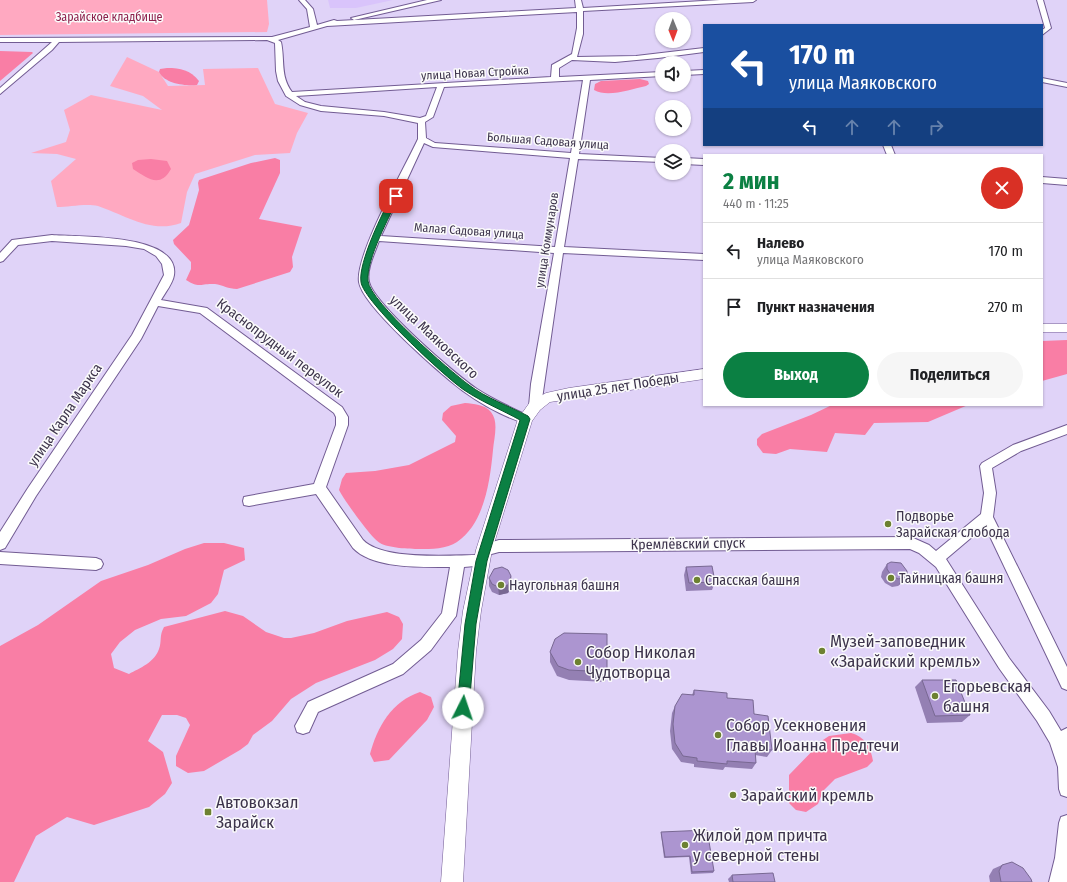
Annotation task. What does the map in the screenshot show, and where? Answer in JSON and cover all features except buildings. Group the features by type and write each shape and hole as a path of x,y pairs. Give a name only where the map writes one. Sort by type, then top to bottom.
{"main road":[{"path":"1043,328 1067,328"},
{"name":"улица 25 лет Победы","path":"530,412 546,398 569,393 703,374"},
{"path":"452,882 467,651 472,611 483,556 530,412"}],"street":[{"path":"302,0 310,9 314,28"},
{"path":"0,40 260,37 273,39 326,24 438,0"},
{"path":"555,79 555,67 575,55 580,36 581,10 578,0"},
{"path":"326,24 753,0"},
{"path":"1040,0 1048,28 1043,32"},
{"path":"273,39 279,46 279,67 282,81 290,94 302,103 316,108 390,115 421,120 429,117 441,86"},
{"path":"0,92 50,49 57,40"},
{"path":"572,58 585,60 664,55 703,50"},
{"path":"691,73 703,72"},
{"name":"улица Новая Стройка","path":"290,94 655,74"},
{"name":"улица Коммунаров","path":"530,412 537,384 573,156 587,78"},
{"path":"1043,80 1067,85"},
{"path":"421,120 423,124 422,139"},
{"name":"Большая Садовая улица","path":"422,139 433,145 573,156 655,160"},
{"name":"улица Маяковского","path":"422,139 376,238 365,270 364,282 370,295 402,331 467,388 530,412"},
{"path":"691,161 703,162"},
{"path":"1043,180 1067,182"},
{"path":"0,259 15,242 52,238 126,243 147,247 159,254 167,263 169,275 155,302"},
{"name":"Малая Садовая улица","path":"376,238 559,250 703,257"},
{"name":"Краснопрудный переулок","path":"155,302 203,310 338,410 342,417 342,426 318,488"},
{"name":"улица Карла Маркса","path":"0,544 32,492 137,336 155,302"},
{"path":"1067,429 1018,448 986,466 990,493 987,517 1067,683"},
{"path":"250,501 318,488"},
{"name":"Кремлёвский спуск","path":"318,488 358,544 366,552 401,559 458,561 483,556 499,546 892,542 911,543 924,549 937,558"},
{"path":"987,517 937,558 1004,663 1042,716 1057,740 1066,766"},
{"path":"0,558 96,564"},
{"path":"303,726 313,707 398,669 426,645 449,616 458,561"},
{"path":"1067,736 1067,789"},
{"path":"1058,882 1064,858 1067,824"}],"shaded area":[{"path":"328,0 393,0 356,8 330,8"},
{"path":"0,51 32,52 33,53 0,81"},
{"path":"167,68 185,70 199,81 197,85 170,82 159,72 160,69"},
{"path":"640,79 648,81 649,84 627,91 613,93 594,90 595,84 601,81"},
{"path":"275,158 280,160 280,173 259,219 302,227 292,257 293,267 290,272 237,289 215,284 197,285 186,280 191,269 191,262 174,244 173,240 189,225 199,190 199,180 251,163"},
{"path":"151,159 167,161 171,169 162,179 153,180 143,176 133,169 132,163 138,160"},
{"path":"1067,340 1067,374 1043,381 1043,341"},
{"path":"465,403 485,407 491,412 495,420 495,435 488,487 480,512 474,524 457,542 444,547 415,549 388,546 380,543 365,527 339,490 342,479 346,473 375,471 409,465 455,442 456,436 442,420 443,413 451,406"},
{"path":"830,406 966,406 928,422 874,423 865,435 835,433 827,452 790,449 776,454 763,453 757,445 757,439 762,434"},
{"path":"204,543 224,543 244,548 245,560 224,570 218,594 211,603 186,616 161,619 135,630 120,642 111,654 114,668 129,674 151,661 159,649 164,627 225,611 243,616 266,632 284,638 314,633 347,621 387,612 399,617 403,624 402,639 393,649 375,660 316,683 291,699 272,721 253,735 248,744 204,771 188,773 176,766 176,756 190,725 186,718 177,715 162,715 148,741 163,752 172,783 165,794 149,807 94,825 67,817 36,836 14,882 0,882 0,646 38,625 101,581 148,565 185,549"},
{"path":"420,692 431,697 434,707 427,720 389,760 374,762 370,754 377,734 387,716 401,702"},
{"path":"851,733 856,734 863,739 871,751 873,761 867,767 835,779 823,791 818,804 806,812 796,810 789,803 789,775 823,740 829,736"}],"green space":[{"name":"Зарайское кладбище","path":"0,0 267,0 269,24 267,32 0,35"},
{"path":"127,57 159,72 168,86 205,85 203,69 258,68 275,104 308,113 297,133 290,153 255,155 195,174 187,192 181,223 170,226 149,225 93,205 57,207 51,181 76,159 57,154 31,153 66,142 70,130 64,110 91,95 162,110 143,96 110,86"}],"place":[{"name":"Подворье Зарайская слобода","path":"888,524"},
{"name":"Тайницкая башня","path":"891,578"},
{"name":"Спасская башня","path":"697,580"},
{"name":"Наугольная башня","path":"501,585"},
{"name":"Музей-заповедник «Зарайский кремль»","path":"822,651"},
{"name":"Собор Николая Чудотворца","path":"578,662"},
{"name":"Егорьевская башня","path":"935,696"},
{"name":"Собор Усекновения Главы Иоанна Предтечи","path":"718,735"},
{"name":"Зарайский кремль","path":"733,795"},
{"name":"Автовокзал Зарайск","path":"208,812"},
{"name":"Жилой дом причта у северной стены","path":"685,845"}],"route":[{"path":"396,196 376,238 365,270 364,282 370,295 402,331 467,388 490,402 525,419 481,561 470,624 463,708"}]}
